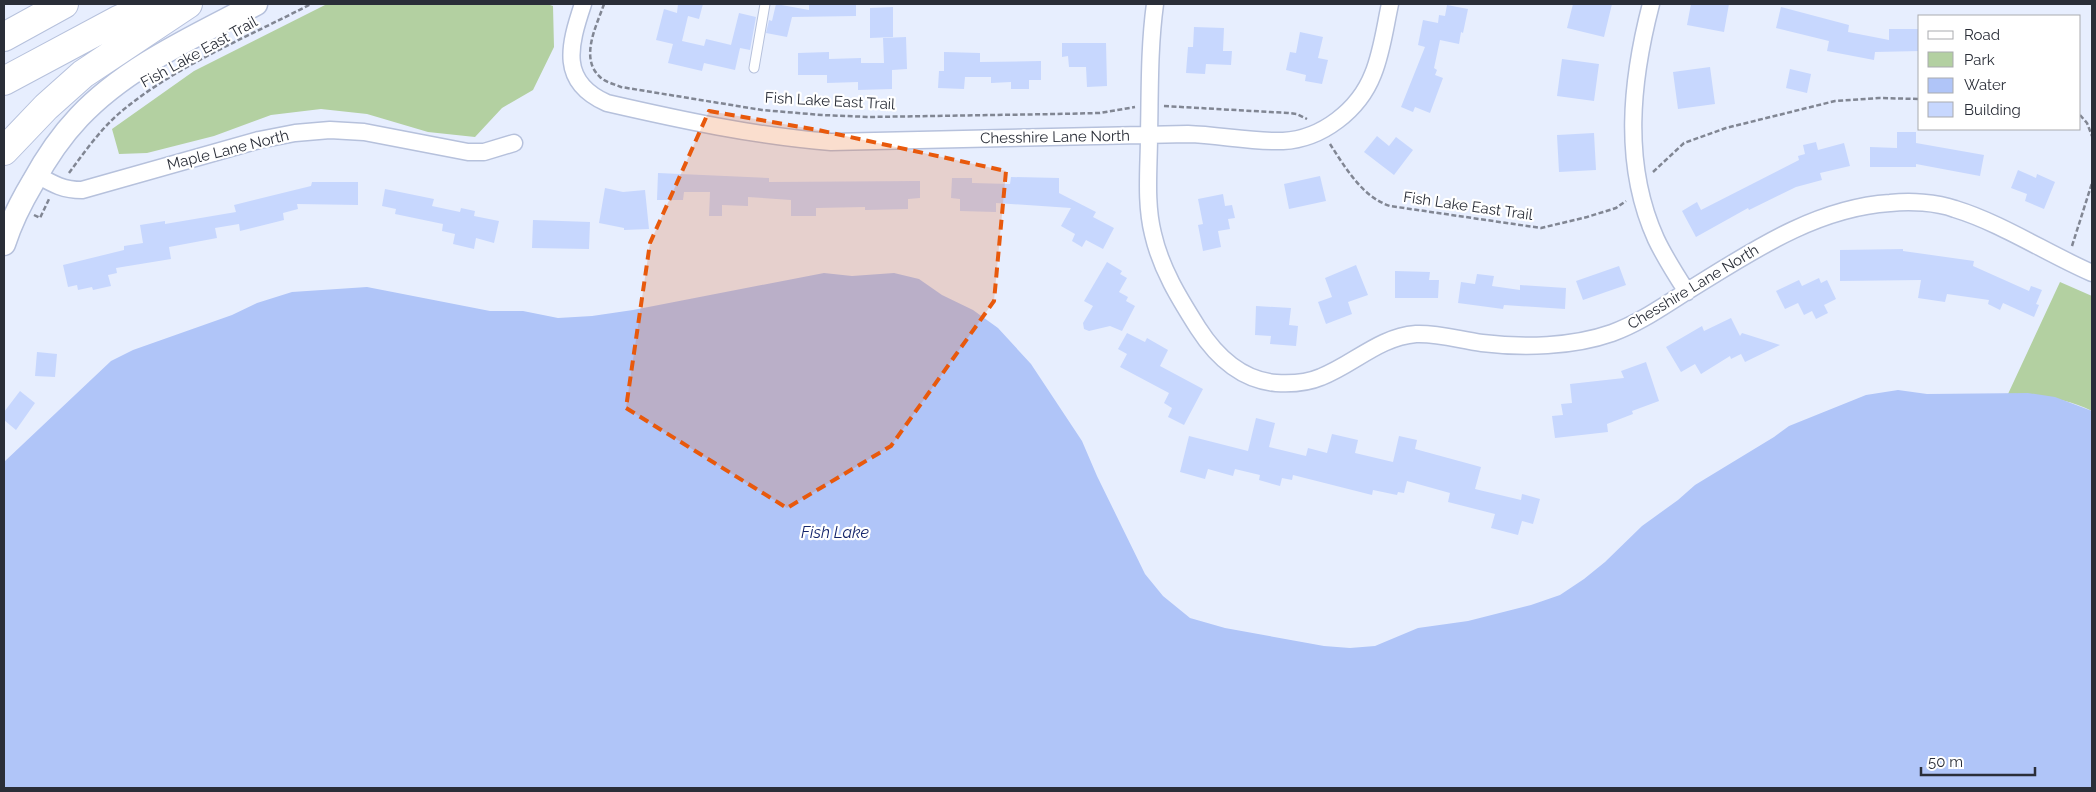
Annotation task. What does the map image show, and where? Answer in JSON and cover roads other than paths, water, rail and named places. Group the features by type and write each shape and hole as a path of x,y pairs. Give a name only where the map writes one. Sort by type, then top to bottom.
{"highway":[{"path":"4,37 64,4"},
{"path":"4,63 117,4"},
{"path":"4,81 118,20 154,4"},
{"path":"4,151 46,107 83,74 188,4"}],"street":[{"path":"4,244 11,224 36,175 50,152 72,125 113,87 166,53 256,4"},
{"name":"Chesshire Lane North","path":"582,4 570,51 575,77 583,88 594,97 607,103 711,126 789,139 849,142 1149,135 1148,197 1152,232 1163,266 1179,298 1221,359 1241,373 1273,383 1300,383 1320,378 1379,344 1416,334 1490,344 1516,345 1585,341 1611,334 1631,325 1794,228 1848,211 1889,202 1921,203 1954,208 2092,273"},
{"path":"1155,4 1150,46 1149,135 1218,135 1283,141 1296,140 1319,132 1340,118 1364,92 1378,59 1390,4"},
{"path":"1651,4 1642,36 1635,81 1634,158 1643,204 1656,238 1687,292"},
{"name":"Maple Lane North","path":"36,175 57,187 68,190 82,190 259,140 295,133 330,130 364,132 468,152 484,152 514,143"}],"lane":[{"path":"754,68 765,4"}],"water":[{"name":"Fish Lake","path":"824,273 852,276 894,273 919,279 942,295 973,310 998,328 1031,364 1082,441 1145,574 1163,596 1190,618 1225,628 1324,646 1350,648 1375,646 1418,628 1468,621 1531,605 1560,595 1605,562 1642,526 1695,485 1789,426 1866,395 1898,390 1927,394 2028,393 2055,397 2092,411 2092,788 4,788 4,462 111,361 133,350 232,315 257,303 292,292 367,287 490,311 523,311 558,318 592,316 633,310"}]}
